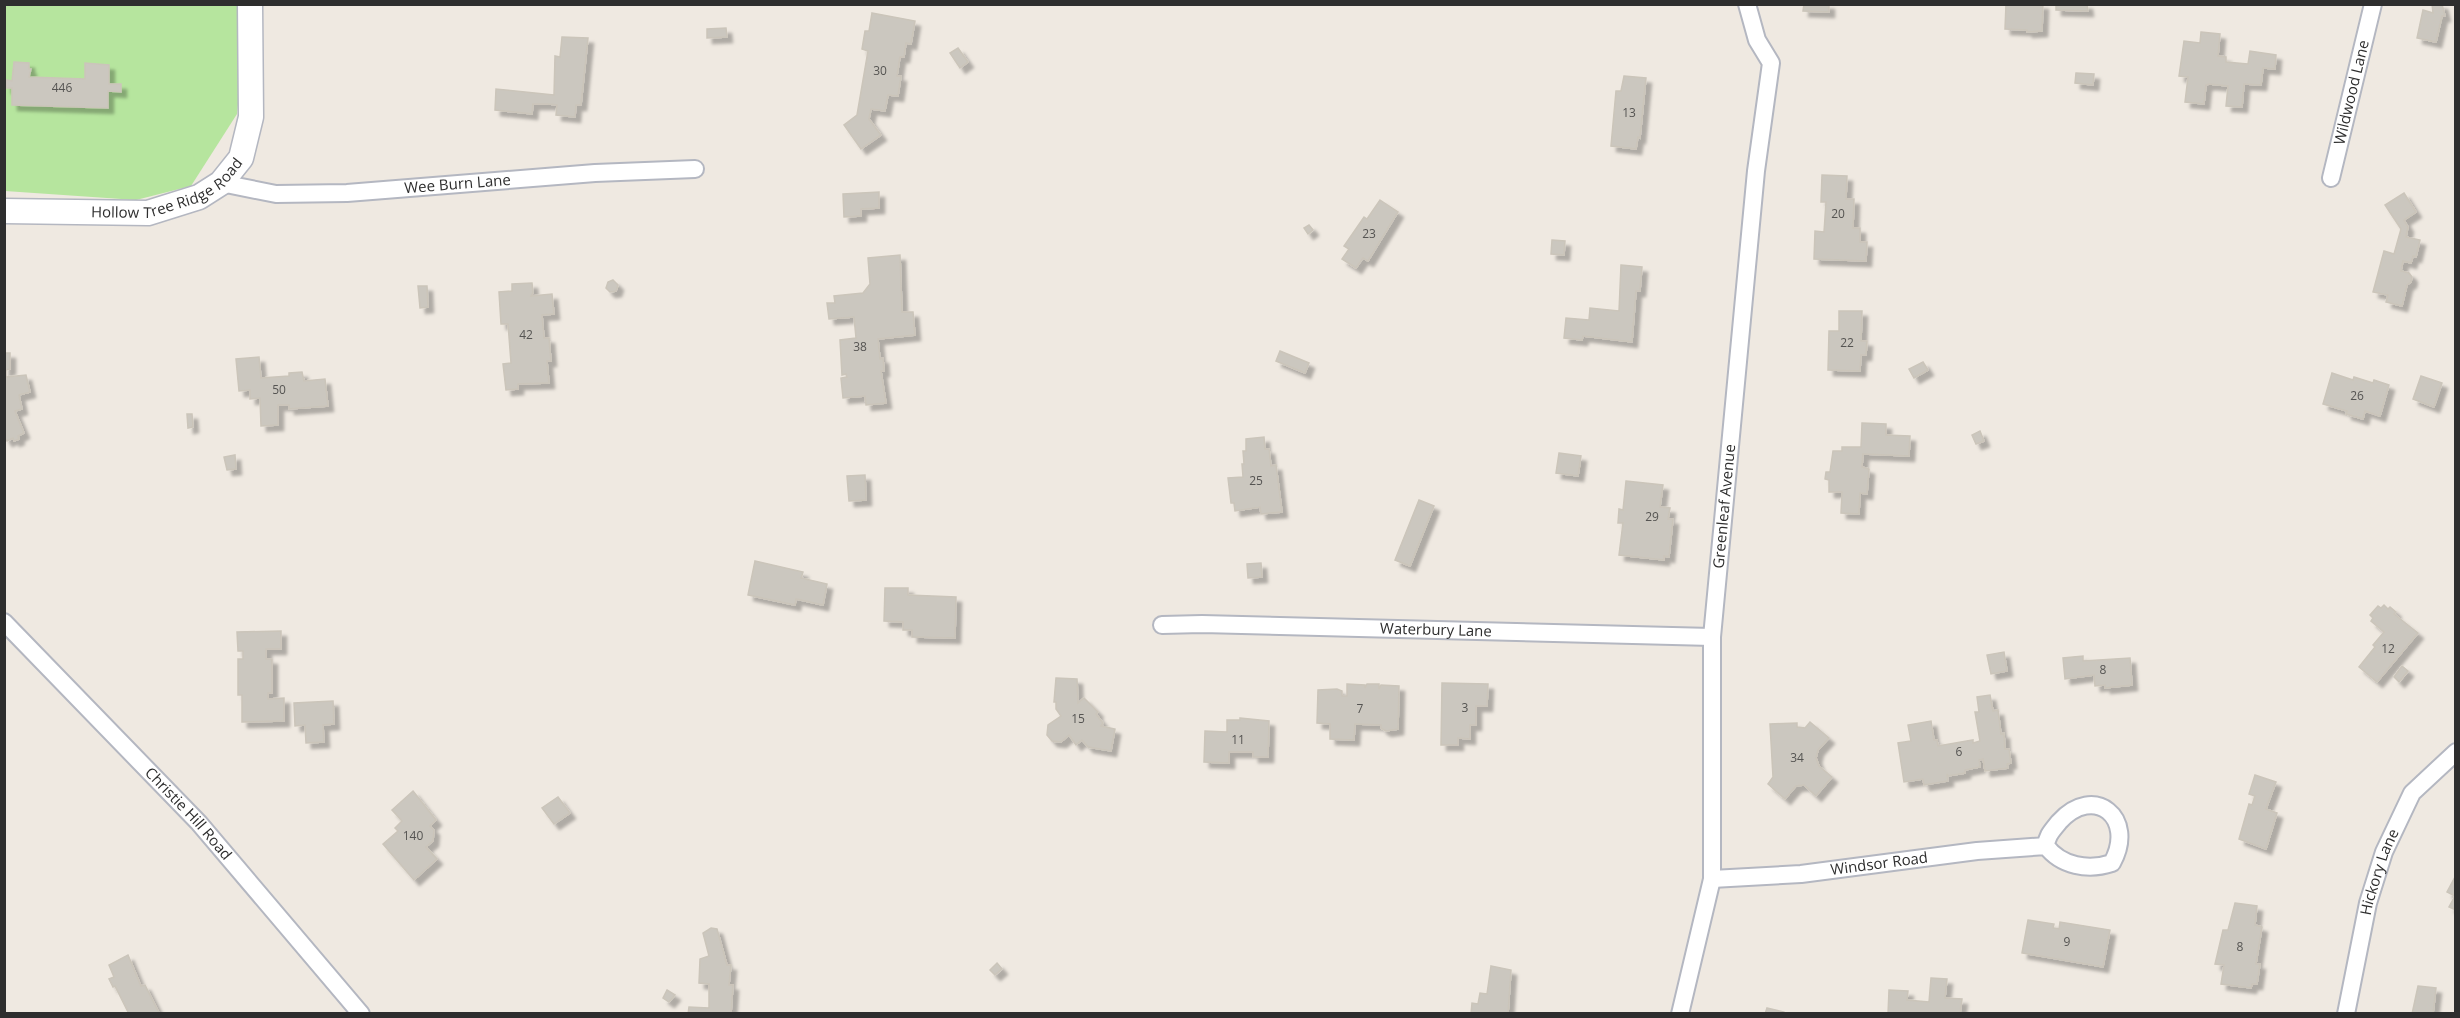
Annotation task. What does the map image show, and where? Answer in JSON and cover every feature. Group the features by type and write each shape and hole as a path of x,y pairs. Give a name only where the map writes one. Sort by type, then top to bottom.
{"street":[{"name":"Hollow Tree Ridge Road","path":"4,211 148,213 199,196 221,183 241,158 251,117 250,4"},
{"name":"Greenleaf Avenue","path":"1680,1014 1712,879 1712,637 1756,171 1772,63 1757,40 1747,4"},
{"name":"Wildwood Lane","path":"2331,178 2373,4"},
{"name":"Wee Burn Lane","path":"221,183 276,194 347,194 595,173 695,168"},
{"name":"Christie Hill Road","path":"4,622 198,824 361,1014"},
{"name":"Waterbury Lane","path":"1162,625 1202,624 1712,637"},
{"name":"Hickory Lane","path":"2346,1014 2368,903 2384,852 2412,793 2456,752"},
{"path":"2094,805 2108,811 2120,828 2118,853 2112,864 2100,867 2088,867 2061,860 2046,846 2047,836 2077,807 2094,805"},
{"name":"Windsor Road","path":"1712,879 1801,874 1977,851 2046,846"}],"green space":[{"path":"4,5 239,5 241,76 237,114 191,186 136,200 5,191"}],"building":[{"path":"1804,4 1829,4 1829,12 1803,11"},
{"path":"2006,4 2043,4 2042,31 2027,32 2027,30 2005,29"},
{"path":"2056,4 2087,4 2088,11 2056,10"},
{"path":"2432,4 2442,4 2445,16 2442,16 2436,42 2417,38 2423,10 2433,13"},
{"path":"872,13 915,21 911,44 906,43 904,57 900,57 897,76 901,76 898,96 888,95 885,111 871,109 869,119 881,135 861,149 844,125 857,115 868,51 862,49 865,31 869,31"},
{"path":"726,28 727,37 707,38 707,29"},
{"path":"2201,32 2220,34 2218,56 2226,57 2226,62 2248,64 2250,51 2276,55 2275,69 2263,68 2261,85 2244,84 2242,107 2226,106 2228,86 2209,84 2206,85 2204,104 2185,102 2188,77 2179,76 2184,41 2200,43"},
{"path":"562,37 588,38 581,105 576,105 575,117 556,115 557,105 548,104 533,104 532,114 495,110 496,89 554,95 555,56 560,57"},
{"path":"958,48 968,62 960,68 950,53"},
{"path":"14,62 29,63 29,69 31,69 29,77 85,79 85,63 109,65 109,84 121,84 121,92 108,91 108,108 12,105 12,88 6,88 6,80 12,81"},
{"path":"2076,73 2094,74 2093,85 2075,83"},
{"path":"1624,76 1646,78 1640,138 1638,137 1636,149 1611,146 1616,91 1621,91"},
{"path":"1822,175 1847,176 1846,199 1854,199 1853,228 1860,228 1860,242 1867,242 1866,261 1814,259 1815,231 1824,232 1826,202 1821,202"},
{"path":"879,192 879,208 861,209 861,216 844,217 843,194"},
{"path":"2404,193 2416,212 2404,220 2408,227 2406,237 2420,240 2416,257 2413,256 2411,263 2403,261 2401,271 2409,273 2412,277 2411,282 2407,285 2402,306 2386,302 2388,295 2373,292 2384,251 2394,254 2401,229 2385,205"},
{"path":"1380,200 1398,212 1368,261 1363,258 1356,268 1342,259 1349,249 1344,246 1364,217 1367,219"},
{"path":"1309,225 1313,230 1308,234 1304,228"},
{"path":"1552,240 1565,241 1564,255 1551,254"},
{"path":"900,255 902,312 913,312 915,335 878,339 880,359 883,358 884,371 881,371 886,403 866,405 865,396 843,398 841,378 847,377 846,374 842,375 840,340 856,338 854,317 829,319 827,303 835,303 834,296 863,293 870,284 868,258"},
{"path":"1621,265 1642,267 1640,291 1636,291 1632,342 1583,336 1582,340 1564,338 1566,318 1589,320 1590,308 1619,311"},
{"path":"613,280 618,285 616,291 610,292 606,288 608,282"},
{"path":"532,283 531,296 552,294 554,314 542,315 544,338 549,338 551,361 547,361 549,383 518,384 518,389 506,390 503,364 511,363 508,324 501,324 499,292 512,291 512,284"},
{"path":"418,286 427,286 428,307 420,308"},
{"path":"1839,311 1862,311 1861,341 1867,341 1866,355 1861,355 1860,371 1828,370 1829,331 1839,331"},
{"path":"1280,351 1309,363 1305,373 1276,361"},
{"path":"4,353 10,353 10,369 6,370 6,377 26,375 30,392 19,395 22,409 15,411 24,433 14,441 13,438 7,441 4,437"},
{"path":"259,357 261,378 289,376 289,373 302,372 304,381 325,379 328,406 289,409 289,405 278,405 278,425 261,426 260,398 250,399 250,390 239,391 236,359"},
{"path":"1923,362 1928,370 1914,378 1909,369"},
{"path":"2332,373 2353,380 2354,377 2389,385 2380,416 2365,411 2363,419 2346,414 2347,411 2323,404"},
{"path":"2421,376 2442,383 2434,407 2413,399"},
{"path":"187,414 192,414 193,427 188,428"},
{"path":"1862,423 1886,424 1886,435 1910,436 1909,456 1863,454 1862,467 1869,469 1867,494 1860,493 1859,514 1841,513 1842,492 1829,492 1829,480 1825,479 1826,472 1830,472 1833,451 1842,451 1842,447 1861,447"},
{"path":"1980,431 1984,441 1976,444 1972,435"},
{"path":"1264,437 1265,449 1269,449 1271,466 1276,465 1282,512 1261,514 1260,507 1235,511 1234,503 1231,503 1228,478 1243,477 1243,451 1246,451 1246,439"},
{"path":"1559,453 1581,456 1578,476 1556,473"},
{"path":"235,455 236,469 227,470 224,457"},
{"path":"865,475 866,500 849,501 847,476"},
{"path":"1626,481 1663,485 1660,507 1670,508 1668,519 1673,519 1669,557 1664,556 1664,560 1619,555 1623,523 1618,523 1619,509 1623,510"},
{"path":"1419,500 1434,506 1410,566 1395,560"},
{"path":"755,561 803,572 801,578 827,584 823,605 796,599 795,605 748,595"},
{"path":"1261,563 1262,577 1248,578 1247,564"},
{"path":"885,588 908,588 908,595 956,597 955,638 912,637 912,630 903,630 903,622 884,621"},
{"path":"2384,605 2388,609 2390,607 2396,612 2394,614 2418,633 2377,682 2359,667 2384,632 2371,621 2373,618 2370,615 2378,606 2381,608"},
{"path":"281,631 281,649 266,649 266,659 272,659 272,693 268,693 268,699 284,698 284,721 242,722 242,695 238,695 238,659 243,659 243,651 238,651 237,632"},
{"path":"2004,652 2007,671 1991,674 1987,655"},
{"path":"2083,656 2083,661 2130,658 2132,685 2105,688 2105,685 2095,686 2094,675 2065,679 2063,658"},
{"path":"2402,666 2408,671 2399,682 2394,677"},
{"path":"1056,678 1077,679 1078,703 1084,698 1098,712 1096,714 1103,723 1101,726 1115,729 1111,751 1088,747 1082,740 1076,745 1069,735 1061,742 1052,741 1047,735 1048,725 1061,716 1054,702"},
{"path":"1442,683 1488,684 1487,706 1476,706 1476,725 1470,725 1470,739 1458,738 1458,745 1441,745"},
{"path":"1347,684 1365,685 1365,688 1367,684 1379,684 1379,689 1381,685 1399,686 1398,729 1386,731 1381,728 1381,725 1355,724 1354,740 1330,739 1330,724 1317,723 1318,690 1337,689 1342,691 1342,696 1347,696"},
{"path":"1990,695 1993,711 1998,710 2001,734 2004,733 2005,749 2009,749 2011,763 2007,764 2008,768 1985,771 1983,759 1979,760 1980,767 1965,770 1965,773 1948,776 1947,774 1948,781 1924,785 1923,779 1904,782 1898,743 1911,741 1908,725 1931,721 1934,740 1937,740 1938,746 1973,740 1973,743 1980,741 1975,712 1979,712 1977,697"},
{"path":"333,701 334,724 323,725 324,742 306,743 305,725 295,726 294,703"},
{"path":"1240,718 1269,721 1268,757 1253,757 1253,752 1229,752 1229,763 1204,762 1205,731 1227,732 1227,720 1240,720"},
{"path":"1810,722 1829,738 1818,750 1816,758 1819,766 1832,777 1816,796 1804,785 1796,786 1785,799 1768,784 1773,777 1770,724 1797,723 1797,727 1805,728"},
{"path":"2255,775 2276,782 2266,809 2277,813 2266,849 2239,839 2249,804 2252,805 2255,796 2249,794"},
{"path":"413,791 436,820 430,826 434,830 433,841 426,847 437,859 414,880 383,844 398,831 395,828 402,821 392,810"},
{"path":"558,797 570,813 554,824 542,808"},
{"path":"2456,875 2456,910 2449,907 2455,896 2447,892"},
{"path":"2235,903 2257,906 2255,925 2262,927 2256,964 2260,964 2257,984 2252,984 2251,988 2221,984 2224,965 2215,964 2223,930 2228,930"},
{"path":"2028,920 2054,924 2053,928 2059,929 2060,922 2110,930 2103,967 2022,953"},
{"path":"711,928 717,929 727,965 731,965 729,985 733,985 731,1014 688,1014 689,1007 709,1008 709,984 699,983 700,959 709,956 703,933"},
{"path":"128,955 141,986 145,985 159,1013 129,1014 115,986 113,987 109,979 114,977 109,965"},
{"path":"997,963 1002,969 995,975 990,970"},
{"path":"1491,966 1511,970 1508,1014 1471,1014 1472,1003 1478,1004 1480,993 1487,994"},
{"path":"1931,978 1947,979 1945,998 1962,999 1960,1014 1888,1014 1889,990 1908,991 1907,1000 1929,1002"},
{"path":"2418,986 2436,988 2433,1014 2412,1014"},
{"path":"667,990 675,995 669,1002 663,998"},
{"path":"1767,1008 1784,1012 1784,1014 1765,1014"}]}
